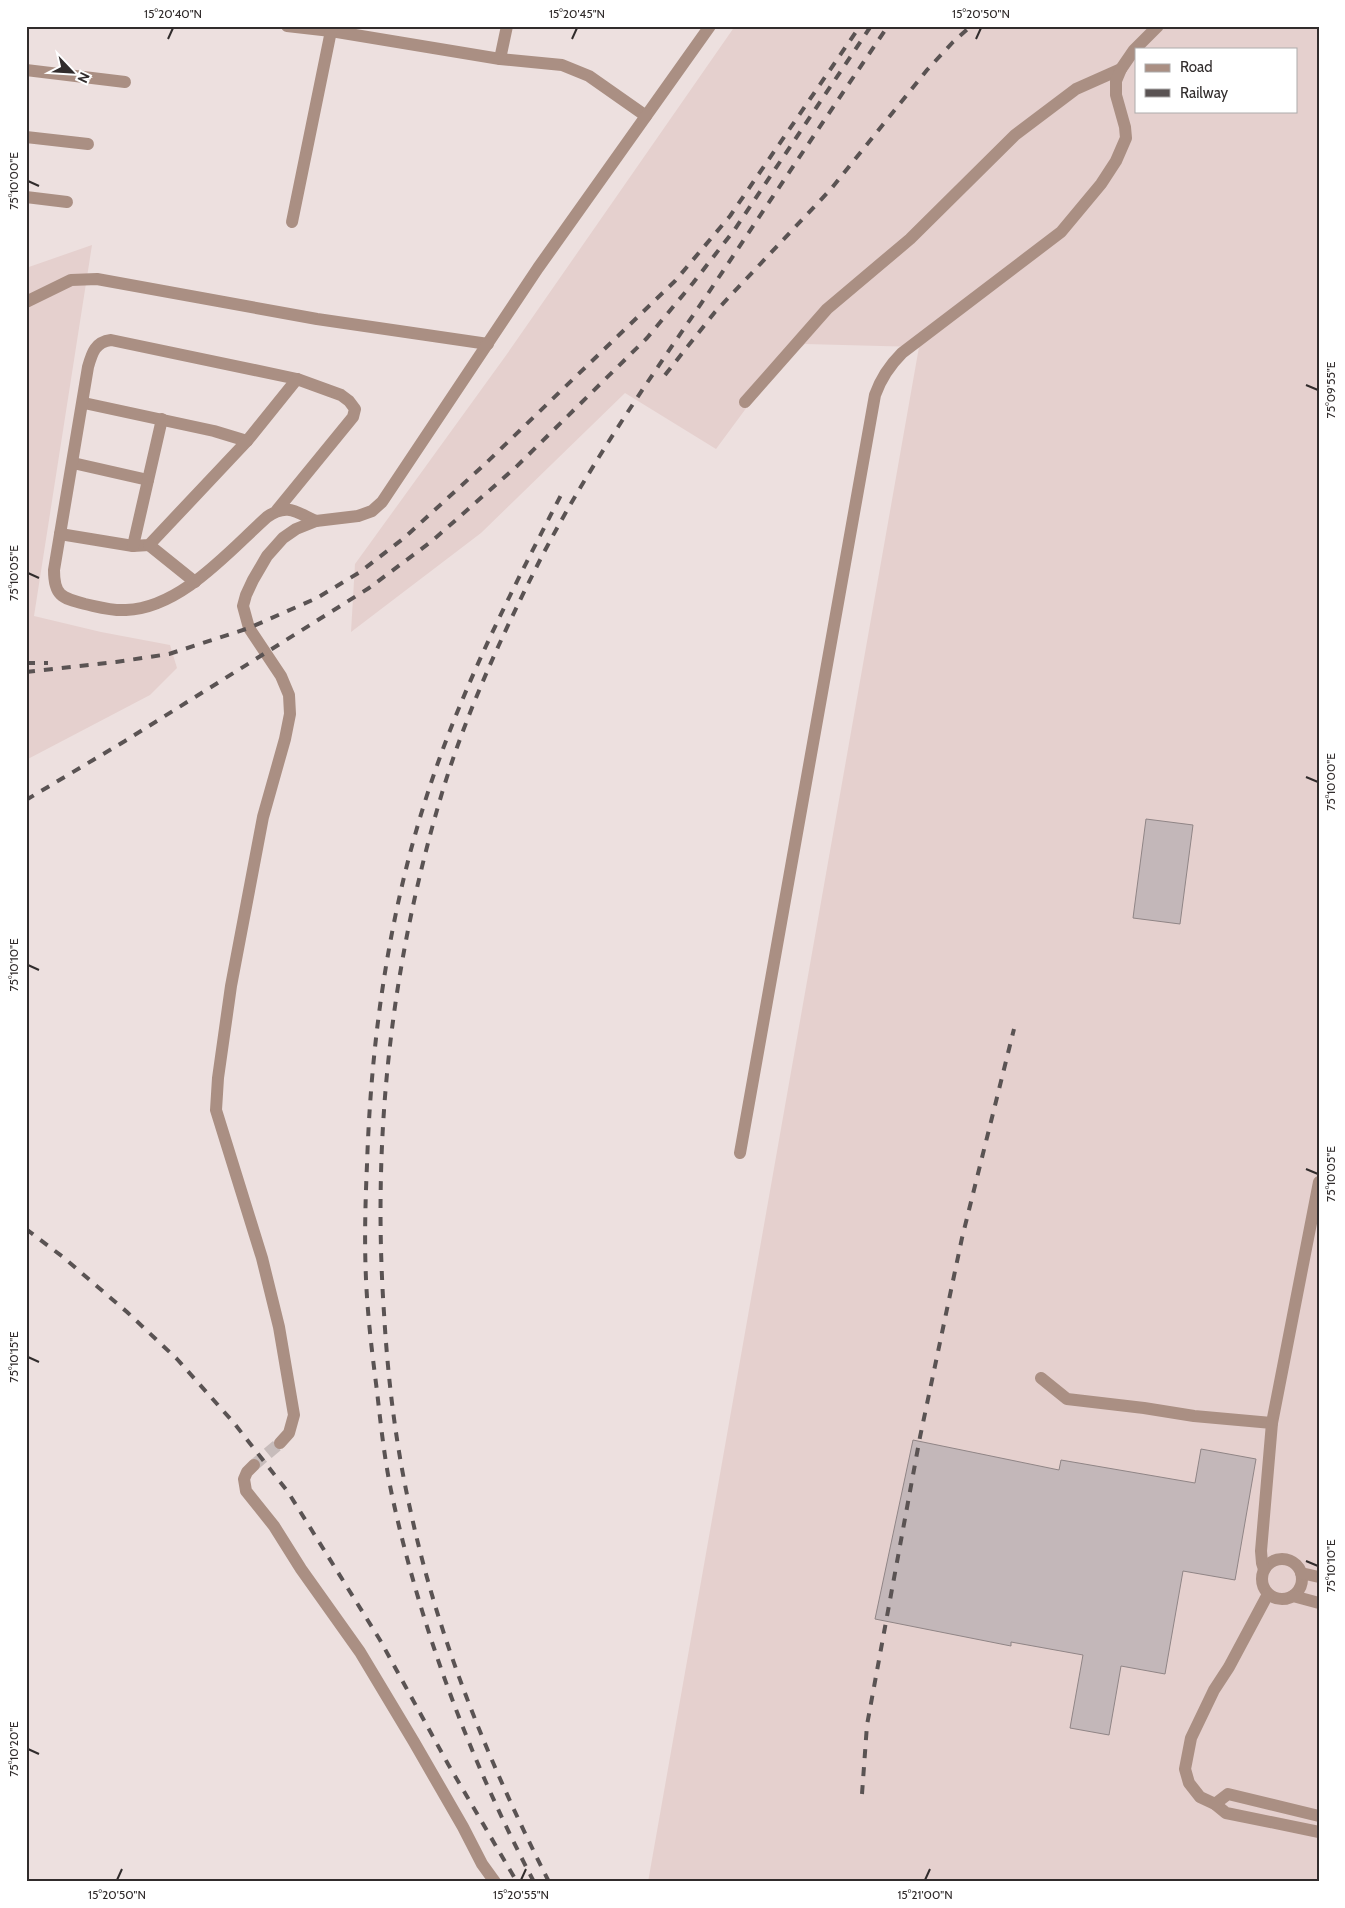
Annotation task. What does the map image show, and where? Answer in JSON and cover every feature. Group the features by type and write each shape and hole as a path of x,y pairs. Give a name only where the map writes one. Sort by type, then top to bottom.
{"street":[{"path":"287,26 331,29 500,59 562,65 589,76 646,116"},
{"path":"500,59 507,26"},
{"path":"280,1443 289,1433 294,1416 279,1327 262,1258 216,1110 218,1078 234,967 263,817 285,739 290,714 287,688 250,628 243,606 246,595 268,556 283,538 296,529 316,521 358,516 372,511 382,502 538,268 710,26"},
{"path":"1136,48 1158,26"},
{"path":"292,222 331,29"},
{"path":"740,1153 854,507 875,395 880,380 902,353 1061,232 1101,184 1116,161 1126,138 1125,126 1116,95 1116,82 1121,69 1135,49"},
{"path":"745,402 827,309 910,239 1015,135 1076,89 1121,69"},
{"path":"26,70 125,82"},
{"path":"26,137 88,144"},
{"path":"26,197 67,202"},
{"path":"26,302 72,280 97,279 316,319 488,344"},
{"path":"111,340 297,379 341,395 349,401 354,409 353,417 277,510 266,516 195,582 172,596 137,609 112,610 71,601 56,591 54,570 84,403 88,367 97,344 111,340"},
{"path":"149,545 247,441 297,379"},
{"path":"84,403 214,431 247,441"},
{"path":"134,546 162,419"},
{"path":"73,463 148,480"},
{"path":"277,510 292,510 316,521"},
{"path":"60,534 134,546 149,545 195,582"},
{"path":"1319,1182 1272,1422 1261,1552 1264,1569 1261,1582 1268,1594 1280,1600 1293,1596 1319,1603"},
{"path":"1041,1378 1067,1400 1144,1408 1194,1416 1272,1422"},
{"path":"254,1465 247,1472 244,1479 246,1491 274,1526 301,1569 360,1652 463,1827 482,1864 495,1882"},
{"path":"1264,1569 1274,1561 1287,1560 1298,1567 1301,1573 1301,1586 1293,1596"},
{"path":"1301,1573 1319,1578"},
{"path":"1268,1594 1229,1667 1214,1690 1191,1738 1185,1769 1189,1783 1200,1797 1215,1804 1226,1813 1319,1832"},
{"path":"1215,1804 1228,1794 1319,1816"}],"shaded area":[{"path":"735,26 1319,26 1319,1882 648,1882 919,347 805,344 770,376 716,449 625,393 481,533 351,632 355,564 507,354"},
{"path":"92,245 34,616 101,632 170,645 177,668 150,695 26,760 26,268"}],"building":[{"path":"1146,819 1193,825 1180,924 1133,918"},
{"path":"913,1440 1059,1470 1061,1460 1195,1483 1201,1449 1256,1459 1235,1580 1183,1571 1165,1674 1121,1666 1109,1735 1070,1728 1083,1655 1011,1642 1011,1646 875,1619"}],"tunnel":[{"path":"254,1465 280,1443"}],"railway":[{"path":"26,672 169,654 249,628 317,598 360,572 404,538 485,464 675,281 730,216 860,26"},
{"path":"26,800 125,741 369,588 432,541 516,467 647,338 693,283 735,229 871,26"},
{"path":"549,1882 506,1793 451,1656 436,1609 411,1513 397,1439 390,1389 384,1313 381,1181 389,1051 398,986 424,857 442,793 474,704 512,617 540,560 578,491 619,425 888,26"},
{"path":"665,375 715,312 831,189 927,70 971,26"},
{"path":"534,1882 489,1790 469,1743 434,1647 405,1549 393,1500 382,1432 369,1320 365,1214 369,1118 384,976 414,837 441,753 472,677 562,493"},
{"path":"26,663 48,663"},
{"path":"862,1794 867,1725 920,1437 962,1238 1014,1029"},
{"path":"26,1229 63,1257 127,1312 177,1359 234,1423 288,1492 380,1640 448,1764 517,1882"}]}
